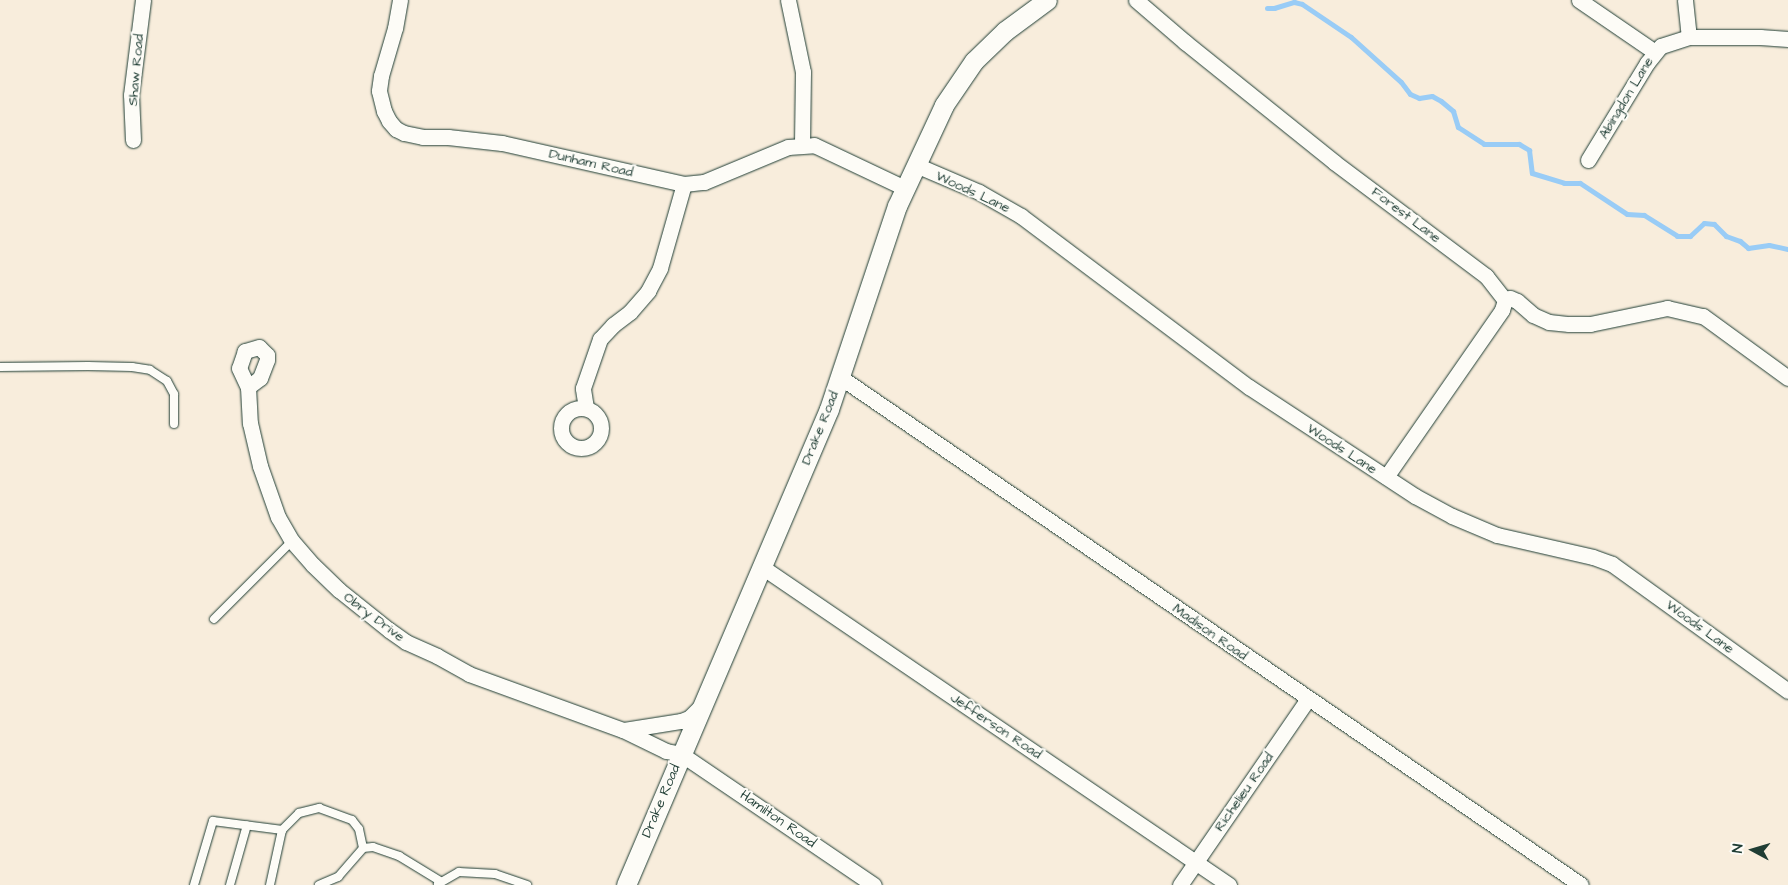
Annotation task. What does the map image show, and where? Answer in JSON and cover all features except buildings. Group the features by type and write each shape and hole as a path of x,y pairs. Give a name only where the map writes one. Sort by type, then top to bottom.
{"street":[{"name":"Shaw Road","path":"133,140 131,95 143,0"},
{"name":"Dunham Road","path":"400,0 379,91 384,111 396,129 423,137 448,137 502,143 684,184 704,182 788,147 802,144 814,145 825,148 905,188"},
{"path":"788,0 803,72 802,144"},
{"name":"Drake Road","path":"626,885 829,410 905,188 944,104 974,60 1005,31 1047,0"},
{"name":"Forest Lane","path":"1136,0 1334,162 1486,276 1505,300"},
{"path":"1579,0 1654,52"},
{"path":"1685,0 1689,37"},
{"name":"Abingdon Lane","path":"1588,160 1654,52 1673,41 1689,37 1788,39"},
{"name":"Woods Lane","path":"916,165 979,192 1021,216 1249,387 1386,477 1452,516 1497,535 1594,557 1612,564 1788,691"},
{"path":"586,408 583,388 600,339 630,312 648,292 660,268 684,184"},
{"path":"1386,477 1502,310 1505,300 1510,298 1518,300 1533,315 1549,322 1569,324 1590,324 1668,308 1696,314 1712,321 1788,378"},
{"name":"Madison Road","path":"840,378 1581,885"},
{"name":"Obry Drive","path":"248,387 250,423 260,466 278,516 292,541 339,590 406,642 491,683 623,730 666,751 681,754"},
{"name":"Jefferson Road","path":"762,567 1229,885"},
{"name":"Richelieu Road","path":"1180,885 1308,699"},
{"name":"Obry Drive","path":"623,730 638,730 680,721 689,718 703,705"},
{"name":"Hamilton Road","path":"681,754 874,885"}],"lane":[{"path":"0,367 88,366 150,370 167,381 174,394 174,424"},
{"path":"214,619 292,541"},
{"path":"270,885 282,830 300,814 319,808 352,820 360,829 363,848"},
{"path":"194,885 213,820 282,830"},
{"path":"230,885 247,825"},
{"path":"319,885 338,877 363,848 373,847 399,856 438,883 459,872 495,874 527,885"}],"waterway":[{"path":"1267,8 1274,8 1294,2 1302,4 1351,37 1401,82 1410,94 1419,98 1432,96 1441,101 1453,111 1458,127 1484,144 1519,144 1529,150 1532,173 1564,183 1580,183 1627,214 1644,215 1677,236 1690,236 1704,223 1714,224 1726,236 1740,241 1748,248 1769,245 1788,249"}]}
